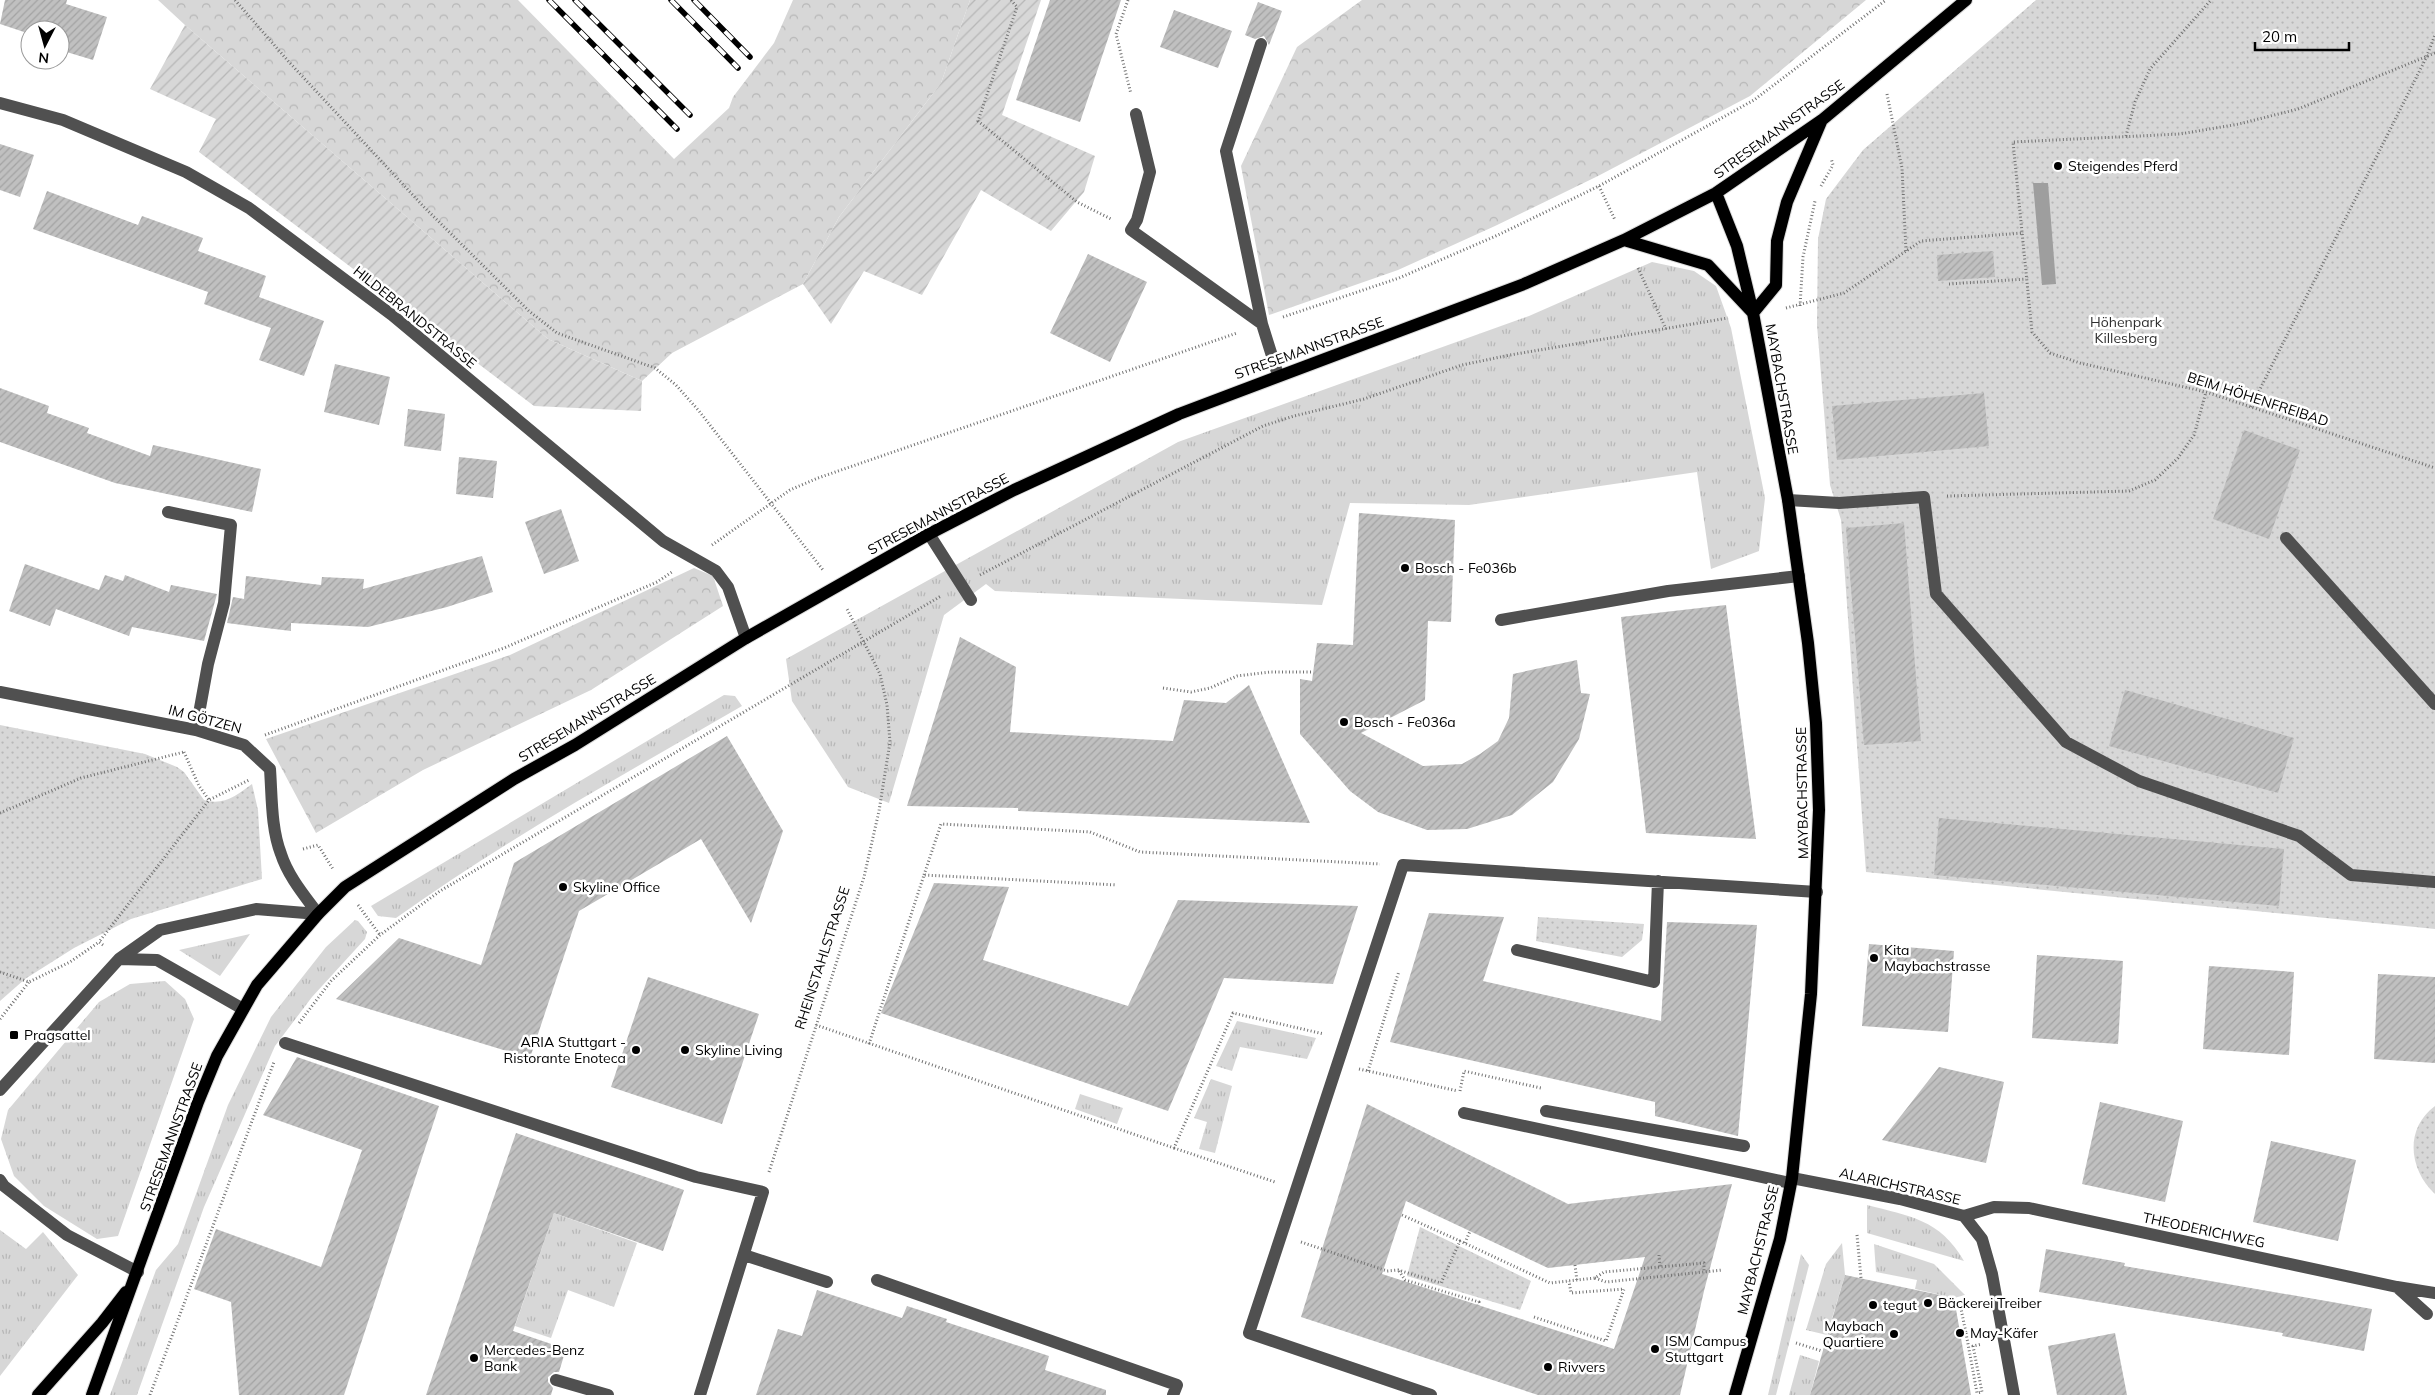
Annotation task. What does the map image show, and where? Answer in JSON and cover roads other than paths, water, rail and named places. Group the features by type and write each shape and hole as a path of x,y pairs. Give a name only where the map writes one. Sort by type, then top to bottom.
{"main road":[{"name":"STRESEMANNSTRASSE","path":"92,1395 198,1102 217,1056 271,967 345,887 514,779 575,745 746,638 930,534 1090,454 1179,414 1278,375 1524,284 1624,240 1716,193 1822,120 1966,0"},
{"path":"1624,240 1708,265 1753,313 1776,285 1777,241 1787,202 1822,120"},
{"name":"MAYBACHSTRASSE","path":"1716,193 1737,246 1753,313 1788,500 1816,723 1819,810 1817,892 1811,994 1791,1181 1780,1239 1735,1395"},
{"name":"STRESEMANNSTRASSE","path":"38,1395 102,1323 132,1284"}],"street":[{"path":"1261,44 1226,151 1262,324 1278,375"},
{"name":"HILDEBRANDSTRASSE","path":"0,103 63,120 186,172 249,208 392,315 663,541 716,572 728,587 746,638"},
{"path":"1136,114 1150,172 1137,220 1132,230 1262,324"},
{"path":"1788,500 1839,503 1924,497 1936,594 2066,742 2139,781 2299,836 2351,876 2435,882"},
{"path":"168,512 231,525 224,602 208,664 196,730"},
{"path":"930,534 971,600"},
{"path":"2286,538 2435,704"},
{"path":"1502,620 1668,591 1799,576"},
{"name":"IM GÖTZEN","path":"0,692 196,730 244,745 270,769 274,830 281,855 293,880 318,914"},
{"path":"1431,1395 1249,1333 1403,865 1817,892"},
{"path":"1517,950 1654,982 1658,881"},
{"path":"0,1090 118,959 160,930 256,910 318,914"},
{"path":"118,959 157,960 244,1009"},
{"path":"285,1042 696,1177 763,1192 700,1395"},
{"path":"1546,1111 1744,1146"},
{"name":"ALARICHSTRASSE","path":"1464,1113 1791,1181 1900,1199 1964,1216 1982,1239 1992,1274 2014,1395"},
{"path":"0,1180 4,1186 67,1235 138,1272"},
{"name":"THEODERICHWEG","path":"1964,1216 1994,1207 2029,1208 2435,1293"},
{"path":"744,1255 827,1282"},
{"path":"877,1280 1177,1385 1174,1395"},
{"path":"2397,1286 2427,1314"},
{"path":"556,1380 608,1395"}],"railway":[{"path":"549,0 677,129"},
{"path":"575,0 690,115"},
{"path":"671,0 738,68"},
{"path":"694,0 750,57"}],"place":[{"name":"Steigendes Pferd","path":"2058,166"},
{"name":"Bosch - Fe036b","path":"1405,568"},
{"name":"Bosch - Fe036a","path":"1344,722"},
{"name":"Skyline Office","path":"563,887"},
{"name":"Kita Maybachstrasse","path":"1874,958"},
{"name":"Pragsattel","path":"14,1035"},
{"name":"ARIA Stuttgart - Ristorante Enoteca","path":"636,1050"},
{"name":"Skyline Living","path":"685,1050"},
{"name":"Bäckerei Treiber","path":"1928,1303"},
{"name":"tegut","path":"1873,1305"},
{"name":"May-Käfer","path":"1960,1333"},
{"name":"Maybach Quartiere","path":"1894,1334"},
{"name":"ISM Campus Stuttgart","path":"1655,1349"},
{"name":"Mercedes-Benz Bank","path":"474,1358"},
{"name":"Rivvers","path":"1548,1367"}],"park label":[{"name":"Höhenpark Killesberg","path":"2126,330"}]}
